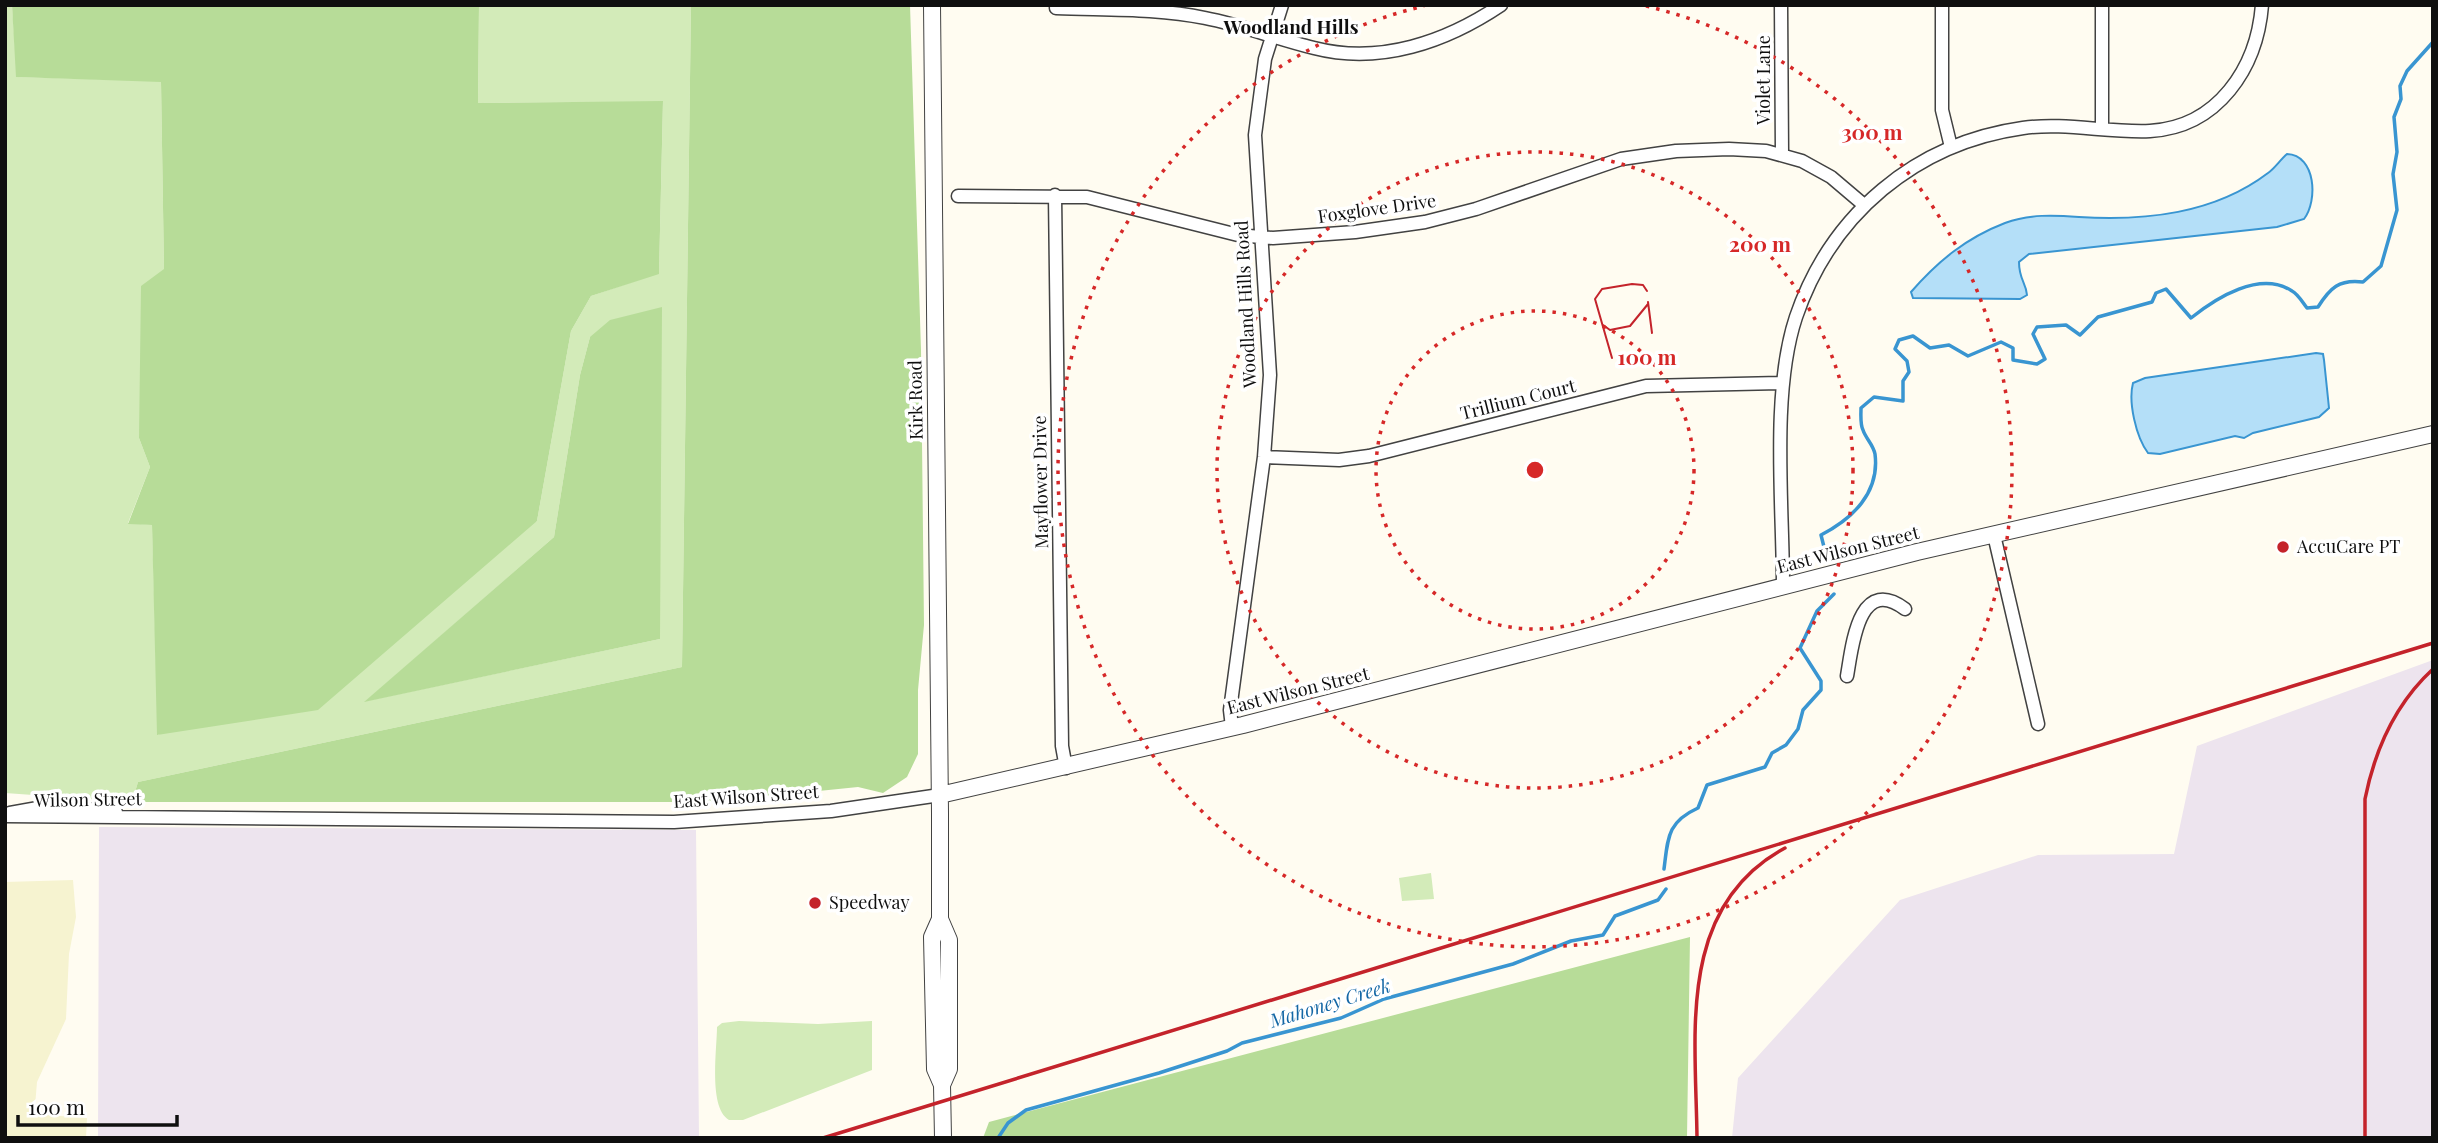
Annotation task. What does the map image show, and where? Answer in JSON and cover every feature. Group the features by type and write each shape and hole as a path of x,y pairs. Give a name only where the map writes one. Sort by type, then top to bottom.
{"street":[{"name":"Kirk Road","path":"932,5 940,919 949,940 949,1069 942,1084 943,1138"},
{"name":"Woodland Hills Road","path":"1232,727 1230,710 1264,457 1270,375 1255,135 1261,83 1282,5"},
{"path":"1056,8 1186,15 1331,51 1396,50 1451,34 1501,5"},
{"name":"Violet Lane","path":"1781,5 1782,154"},
{"path":"1941,5 1942,110 1951,147"},
{"path":"2102,5 2102,129"},
{"path":"1783,586 1782,383 1793,329 1809,287 1831,246 1864,205 1904,172 1951,147 1988,134 2027,128 2151,131 2177,127 2201,116 2220,101 2251,60 2259,33 2262,5"},
{"name":"Foxglove Drive","path":"958,196 1087,197 1261,238 1355,233 1425,222 1476,209 1603,164 1638,155 1729,149 1782,154 1820,170 1864,205"},
{"name":"Mayflower Drive","path":"1055,195 1062,746 1066,768"},
{"name":"Trillium Court","path":"1264,457 1339,460 1369,456 1646,386 1782,383"},
{"name":"East Wilson Street","path":"152,816 674,822 831,811 940,795 1066,768 1232,727 1654,622 1783,586 2433,433"},
{"path":"1994,535 2038,724"},
{"path":"1847,676 1857,627 1867,606 1876,601 1905,609"},
{"name":"Wilson Street","path":"5,815 49,806 152,816"}],"shaded area":[{"path":"2433,660 2433,1138 1732,1138 1738,1078 1900,900 2038,855 2174,854 2197,746"},
{"path":"99,827 696,830 699,1138 98,1138"},
{"path":"73,880 76,917 69,954 66,1019 37,1082 35,1106 47,1115 87,1118 86,1138 5,1138 5,882"}],"green space":[{"path":"5,5 12,5 17,77 161,81 164,269 139,438 150,467 128,523 152,525 158,735 537,521 571,331 591,296 659,273 663,102 478,103 479,5 691,5 682,667 138,782 132,802 5,793","holes":["590,337 660,639 366,701 554,537 580,375"]},
{"path":"12,5 479,5 478,103 663,101 659,274 591,296 571,331 537,521 318,710 157,735 152,525 128,524 150,467 139,438 141,286 164,269 161,82 16,77"},
{"path":"691,5 910,5 921,350 924,625 918,690 918,754 907,777 883,793 858,787 712,802 132,802 138,782 682,667"},
{"path":"662,307 660,639 364,702 554,537 580,375 590,337 610,320"},
{"path":"1431,873 1434,899 1402,901 1399,878"},
{"path":"1690,937 1687,1138 983,1138 989,1122"},
{"path":"739,1021 818,1024 872,1021 872,1070 743,1120 729,1120 722,1113 716,1091 717,1027 722,1023"}],"water":[{"path":"2287,154 2297,156 2304,162 2312,180 2311,201 2304,219 2277,227 2029,254 2019,262 2027,295 2020,299 1913,298 1911,292 1942,260 1965,243 2005,223 2042,216 2129,218 2178,212 2225,198 2247,187 2271,171"},
{"path":"2323,354 2329,408 2319,417 2253,433 2244,438 2235,436 2160,454 2148,453 2144,446 2132,409 2133,383 2145,378"}],"waterway":[{"name":"Mahoney Creek","path":"1827,559 1821,535 1853,513 1868,493 1873,481 1875,454 1862,428 1861,408 1874,397 1903,401 1903,381 1909,372 1907,361 1895,349 1899,340 1913,336 1930,348 1949,345 1968,356 2001,342 2013,348 2013,360 2037,364 2045,359 2033,334 2037,327 2066,325 2080,335 2098,317 2152,302 2156,293 2166,289 2191,318 2226,295 2253,285 2279,285 2294,292 2307,308 2318,307 2336,286 2348,282 2363,282 2381,266 2397,210 2393,174 2397,152 2394,117 2401,99 2400,86 2407,71 2433,42"},
{"name":"Mahoney Creek","path":"1664,869 1671,832 1680,819 1698,808 1707,785 1765,767 1772,753 1786,745 1798,729 1803,710 1821,690 1821,681 1800,648 1817,611 1834,594"},
{"name":"Mahoney Creek","path":"998,1138 1008,1123 1026,1110 1159,1073 1227,1051 1242,1043 1341,1018 1384,999 1513,964 1571,941 1603,935 1615,916 1658,900 1666,889"}],"tram line":[{"path":"1612,358 1595,299 1602,289 1632,284 1643,285 1647,291"},
{"path":"1648,302 1652,333"},
{"path":"1603,325 1610,330 1630,326 1648,304"}],"railway":[{"path":"823,1138 2433,643"},
{"path":"2365,1138 2365,799 2374,763 2388,728 2408,697 2433,669"},
{"path":"1697,1138 1696,1016 1700,976 1709,938 1725,904 1750,873 1785,848"}],"place":[{"name":"AccuCare PT","path":"2283,547"},
{"name":"Speedway","path":"815,903"}],"district":[{"name":"Woodland Hills","path":"1291,27"}]}
